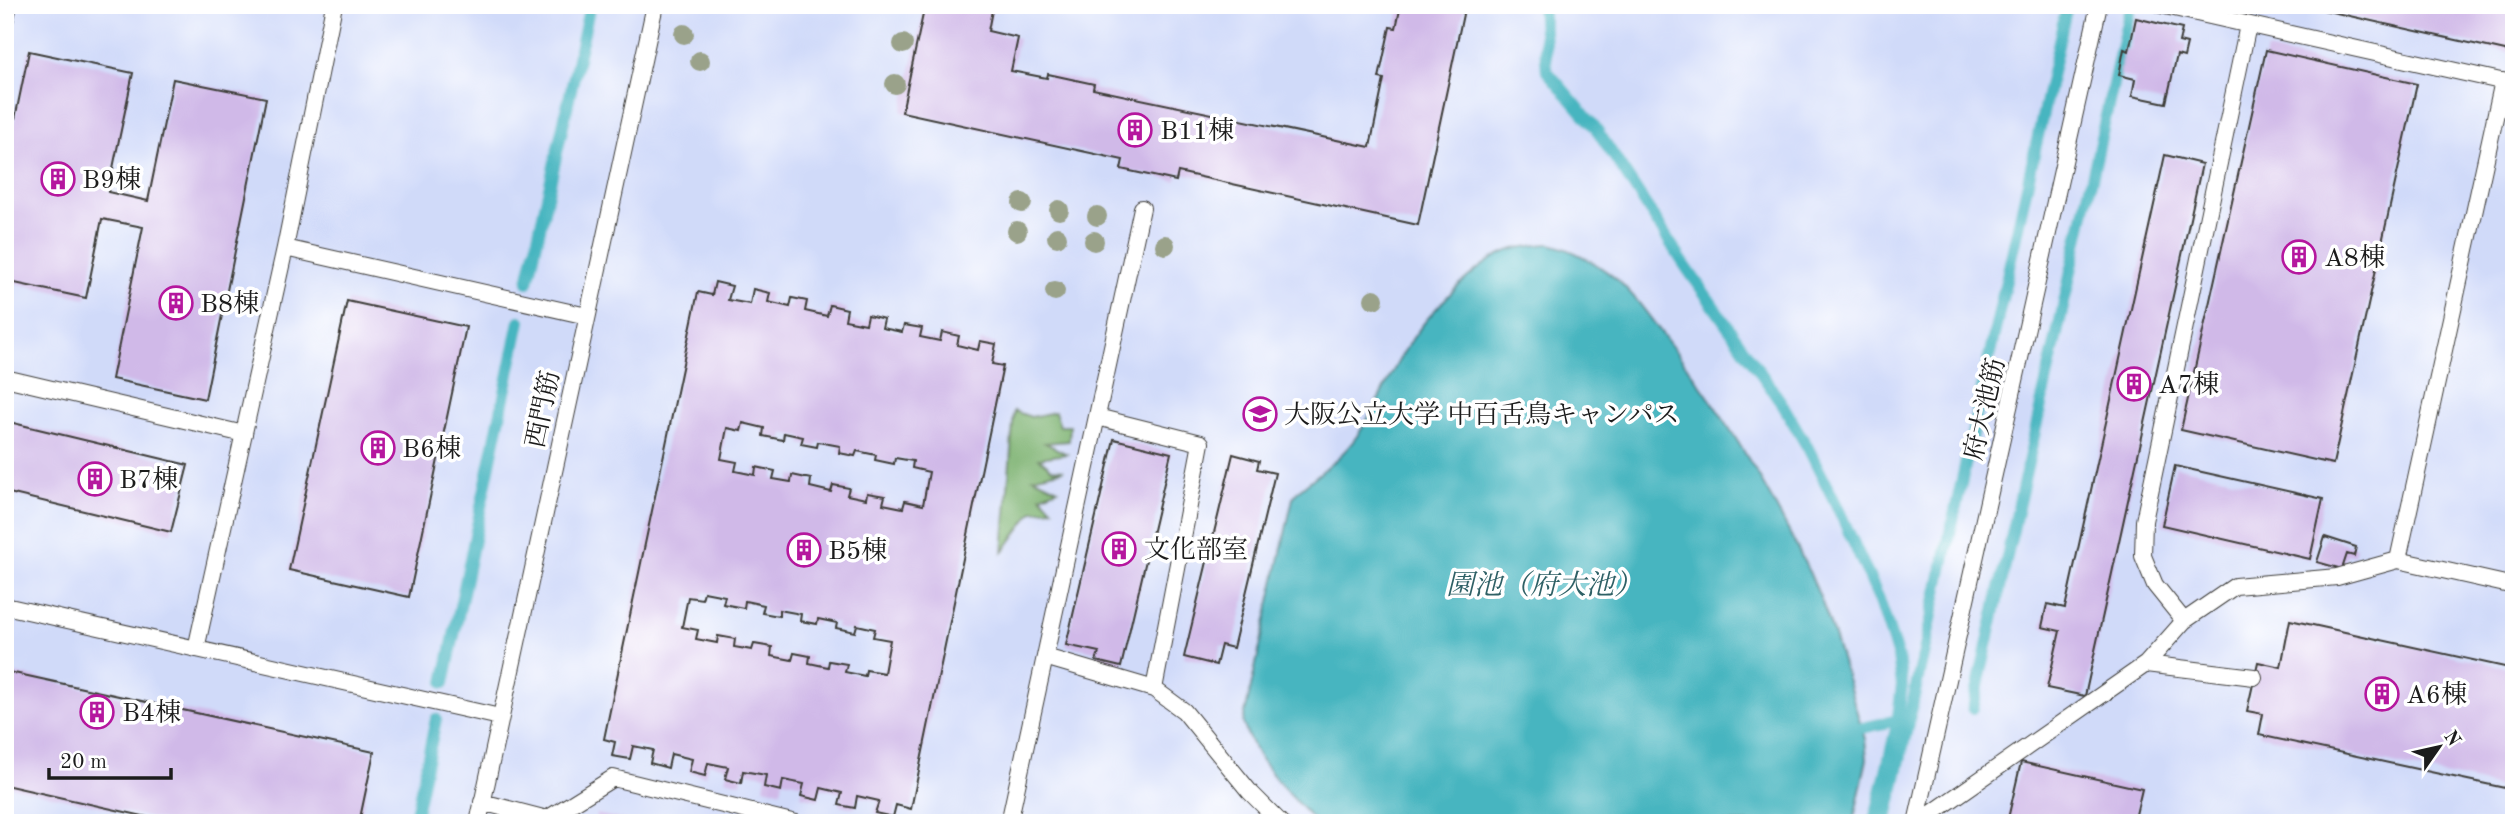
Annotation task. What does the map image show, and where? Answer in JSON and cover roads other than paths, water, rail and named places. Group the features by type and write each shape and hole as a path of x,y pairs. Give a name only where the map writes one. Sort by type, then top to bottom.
{"lane":[{"path":"5,21 9,5"},
{"path":"196,649 285,248 334,5"},
{"name":"西門筋","path":"478,823 655,5"},
{"name":"府大池筋","path":"1917,823 2099,5"},
{"path":"2161,5 2508,82 2398,560"},
{"path":"2184,621 2155,585 2143,556 2144,521 2248,25"},
{"path":"1009,823 1142,208"},
{"path":"285,248 587,316"},
{"path":"5,379 244,434"},
{"path":"1097,417 1201,443 1154,689"},
{"path":"1917,823 2146,664 2184,621 2235,586 2337,577 2398,560 2514,586"},
{"path":"5,606 500,717"},
{"path":"1045,657 1154,689 1184,711 1248,791 1280,823"},
{"path":"2146,664 2254,677"},
{"path":"482,802 547,819 613,778 796,823"}],"water":[{"name":"園池（府大池）","path":"1550,244 1576,253 1600,267 1622,284 1640,305 1724,420 1795,543 1826,614 1865,739 1867,759 1853,823 1316,823 1264,764 1248,737 1243,723 1293,498 1351,444 1371,414 1407,347 1452,292 1481,267 1508,251"}],"waterway":[{"path":"528,282 590,5"},
{"path":"1542,5 1547,71 1595,127 1686,267 1781,402 1836,504 1879,599 1898,657 1902,685 1897,724 1874,823"},
{"path":"1886,823 2067,5"},
{"path":"1973,708 2129,13"},
{"path":"444,683 520,321"},
{"path":"414,823 436,719"},
{"path":"1862,728 1898,720"}],"place":[{"name":"B11棟","path":"1135,130"},
{"name":"B9棟","path":"58,179"},
{"name":"A8棟","path":"2299,257"},
{"name":"B8棟","path":"176,303"},
{"name":"A7棟","path":"2134,384"},
{"name":"大阪公立大学 中百舌鳥キャンパス","path":"1260,414"},
{"name":"B6棟","path":"378,448"},
{"name":"B7棟","path":"95,479"},
{"name":"文化部室","path":"1119,549"},
{"name":"B5棟","path":"804,550"},
{"name":"A6棟","path":"2382,694"},
{"name":"B4棟","path":"97,712"}]}
